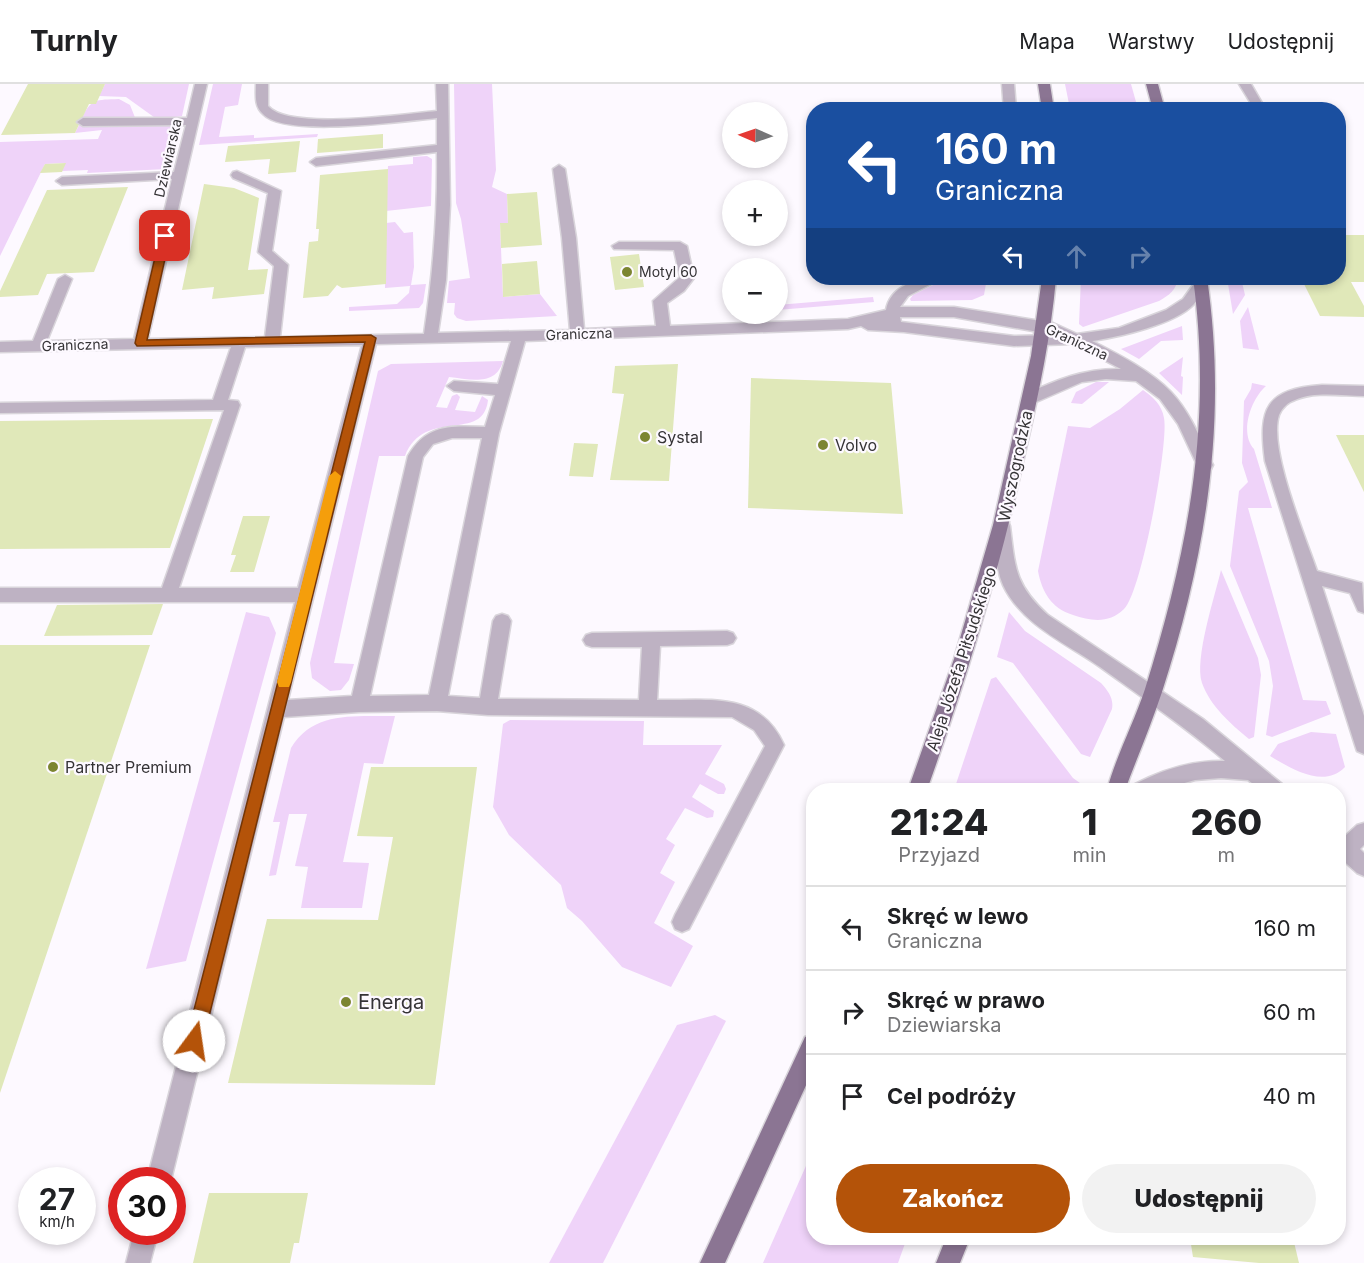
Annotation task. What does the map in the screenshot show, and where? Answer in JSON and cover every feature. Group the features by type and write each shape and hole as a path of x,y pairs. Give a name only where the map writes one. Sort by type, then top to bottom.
{"main road":[{"path":"1044,84 1047,102"},
{"path":"1153,87 1157,102"},
{"name":"Wyszogrodzka","path":"1002,526 1042,341 1047,285"},
{"path":"1119,783 1153,693 1182,590 1205,465 1208,367 1201,285"},
{"name":"Aleja Józefa Piłsudskiego","path":"920,783 938,736 971,634 1002,526"},
{"path":"712,1263 806,1060"},
{"path":"948,1263 955,1245"}],"street":[{"name":"Dziewiarska","path":"140,343 201,84"},
{"path":"262,84 262,106 271,116 293,122 336,122 443,114"},
{"path":"430,338 440,280 444,206 442,84"},
{"path":"1008,84 1009,102"},
{"path":"1245,84 1256,102"},
{"path":"83,122 192,121"},
{"path":"316,162 443,148"},
{"path":"559,169 569,238 577,334"},
{"path":"237,175 275,191 265,252 281,265 272,341"},
{"path":"63,181 180,176"},
{"path":"619,246 680,246 687,278 679,288 660,301 664,331"},
{"path":"38,346 65,279"},
{"path":"918,285 906,291 894,304 894,320 1014,341 1077,339 1121,332 1171,313 1188,302 1198,285"},
{"name":"Graniczna","path":"0,347 371,338 519,337 848,324 954,312 1044,326 1077,339 1143,376 1166,395 1176,409 1205,465"},
{"path":"437,704 491,433 519,337"},
{"path":"162,1167 371,338"},
{"path":"219,405 240,342"},
{"name":"Graniczna","path":"1029,399 1085,374 1143,376"},
{"path":"454,386 504,390"},
{"path":"1364,392 1299,392 1286,396 1272,410 1268,440 1364,745"},
{"path":"0,408 233,405 168,595"},
{"path":"359,704 416,456 428,440 451,432 491,433"},
{"name":"Wyszogrodzka","path":"1002,526 1006,568 1011,583 1030,609 1051,626 1153,693 1266,783"},
{"path":"1310,576 1356,588 1364,606"},
{"path":"0,595 306,595"},
{"path":"488,707 502,621"},
{"path":"592,640 727,638"},
{"path":"648,708 651,639"},
{"path":"277,709 359,704 734,709 761,724 775,745 682,922"},
{"path":"1156,783 1166,778 1205,768 1251,771"},
{"path":"1346,843 1364,832"},
{"path":"1346,850 1364,866"},
{"path":"138,1263 143,1245"}],"shaded area":[{"path":"105,84 189,84 182,116 158,120 126,97 99,96"},
{"path":"213,84 242,84 238,105 225,107 219,137 254,135 254,138 318,134 317,137 199,145"},
{"path":"454,84 492,84 496,170 492,187 507,194 508,223 500,224 503,297 540,294 557,316 466,321 457,318 454,314 455,303 447,303 449,281 470,278 461,219 456,203"},
{"path":"1065,84 1131,84 1136,102 1069,102"},
{"path":"119,99 130,105 136,120 81,120 91,104"},
{"path":"79,125 172,125 177,126 179,130 167,169 87,173 88,170 62,171 65,163 45,164 0,256 0,142 98,139 102,130 75,133"},
{"path":"427,156 432,159 431,206 386,211 388,166 413,164 413,157"},
{"path":"395,222 404,233 413,232 414,267 411,285 426,284 423,303 419,308 349,311 349,307 397,304 409,293 410,286 385,288 386,223"},
{"path":"933,285 986,285 984,295 972,300 911,301 913,295"},
{"path":"1081,285 1176,285 1169,294 1159,301 1083,327 1079,324"},
{"path":"1228,285 1243,285 1245,295 1233,314"},
{"path":"873,297 874,302 788,309 788,304"},
{"path":"1248,307 1259,350 1243,348 1240,321"},
{"path":"1182,326 1183,340 1161,341 1139,359 1121,349"},
{"path":"1183,357 1181,376 1183,377 1182,395 1159,373"},
{"path":"503,361 494,375 488,378 473,380 449,377 436,407 447,408 452,396 457,394 460,397 455,410 475,412 482,396 488,400 484,413 476,420 426,432 414,441 405,456 379,456 334,663 354,664 349,680 341,690 330,691 312,678 310,663 378,371 391,364"},
{"path":"1096,382 1109,382 1082,404 1071,403 1076,392"},
{"path":"1252,383 1266,386 1252,407 1247,434 1254,449 1272,508 1248,508 1303,700 1326,701 1331,714 1272,737 1266,735 1273,686 1269,661 1230,566 1239,491 1248,482 1242,463 1244,401"},
{"path":"1143,390 1161,409 1164,418 1164,433 1158,485 1138,576 1131,598 1118,614 1100,620 1080,617 1065,612 1053,604 1042,586 1038,571 1068,426 1090,428 1120,409"},
{"path":"1221,570 1258,658 1261,675 1254,737 1249,739 1216,707 1206,692 1200,672 1203,644"},
{"path":"246,612 269,617 276,633 186,961 146,969"},
{"path":"1009,612 1025,631 1101,683 1110,695 1112,709 1090,757 1081,754 1013,663 997,657"},
{"path":"996,677 1073,778 1080,783 956,783 991,679"},
{"path":"395,716 383,764 364,763 343,862 369,863 362,908 301,908 308,867 295,866 307,814 289,814 276,875 269,876 280,822 273,822 291,748 311,727 324,721 351,717"},
{"path":"510,720 644,721 643,745 722,745 705,774 724,784 726,789 724,794 718,794 700,784 692,797 714,811 713,817 707,818 685,808 666,839 675,845 660,873 675,882 654,923 693,946 671,987 622,967 582,921 567,908 561,885 509,835 493,807 503,724"},
{"path":"1311,732 1336,734 1345,767 1337,773 1318,777 1298,771 1270,756 1278,744"},
{"path":"715,1015 726,1021 603,1263 549,1263 677,1025"},
{"path":"806,1166 806,1245 904,1245 898,1263 763,1263"}],"building":[{"path":"28,84 105,84 96,104 89,104 75,133 1,135"},
{"path":"383,134 383,148 317,153 318,139"},
{"path":"300,141 296,172 268,174 270,159 225,162 228,146"},
{"path":"66,163 62,172 40,173 45,164"},
{"path":"388,169 386,284 342,288 337,285 328,296 303,298 309,242 318,241 319,229 316,229 320,175"},
{"path":"204,184 234,188 259,198 248,270 268,269 264,294 212,299 214,287 182,290"},
{"path":"128,187 94,272 47,274 38,295 0,297 0,291 47,190"},
{"path":"537,192 542,245 501,248 500,223 508,223 507,194"},
{"path":"1346,235 1364,235 1364,282 1351,282 1364,306 1364,317 1320,316 1304,285 1346,285"},
{"name":"Motyl 60","path":"639,254 644,287 615,290 610,257"},
{"path":"537,261 540,294 503,297 502,264"},
{"name":"Systal","path":"678,364 669,481 610,480 624,394 612,393 615,366"},
{"name":"Volvo","path":"751,378 891,383 903,514 748,508"},
{"path":"213,419 170,548 0,549 0,421"},
{"path":"1336,435 1364,435 1364,492"},
{"path":"574,443 598,444 593,477 569,476"},
{"path":"243,516 270,516 254,572 230,572 236,555 231,555"},
{"path":"163,604 152,635 44,636 57,605"},
{"path":"0,645 150,645 0,1093"},
{"name":"Energa","path":"371,767 477,767 435,1085 228,1083 267,919 378,920 393,837 357,836"},
{"path":"209,1193 308,1193 299,1243 294,1243 290,1263 193,1263"},
{"path":"1191,1245 1295,1245 1299,1263 1259,1263 1193,1257"}],"slow traffic":[{"path":"284,682 335,476"}],"place":[{"name":"Motyl 60","path":"627,272"},
{"name":"Systal","path":"645,437"},
{"name":"Volvo","path":"823,445"},
{"name":"Partner Premium","path":"53,767"},
{"name":"Energa","path":"346,1002"}],"route":[{"path":"165,236 140,343 371,338 194,1041"}]}
